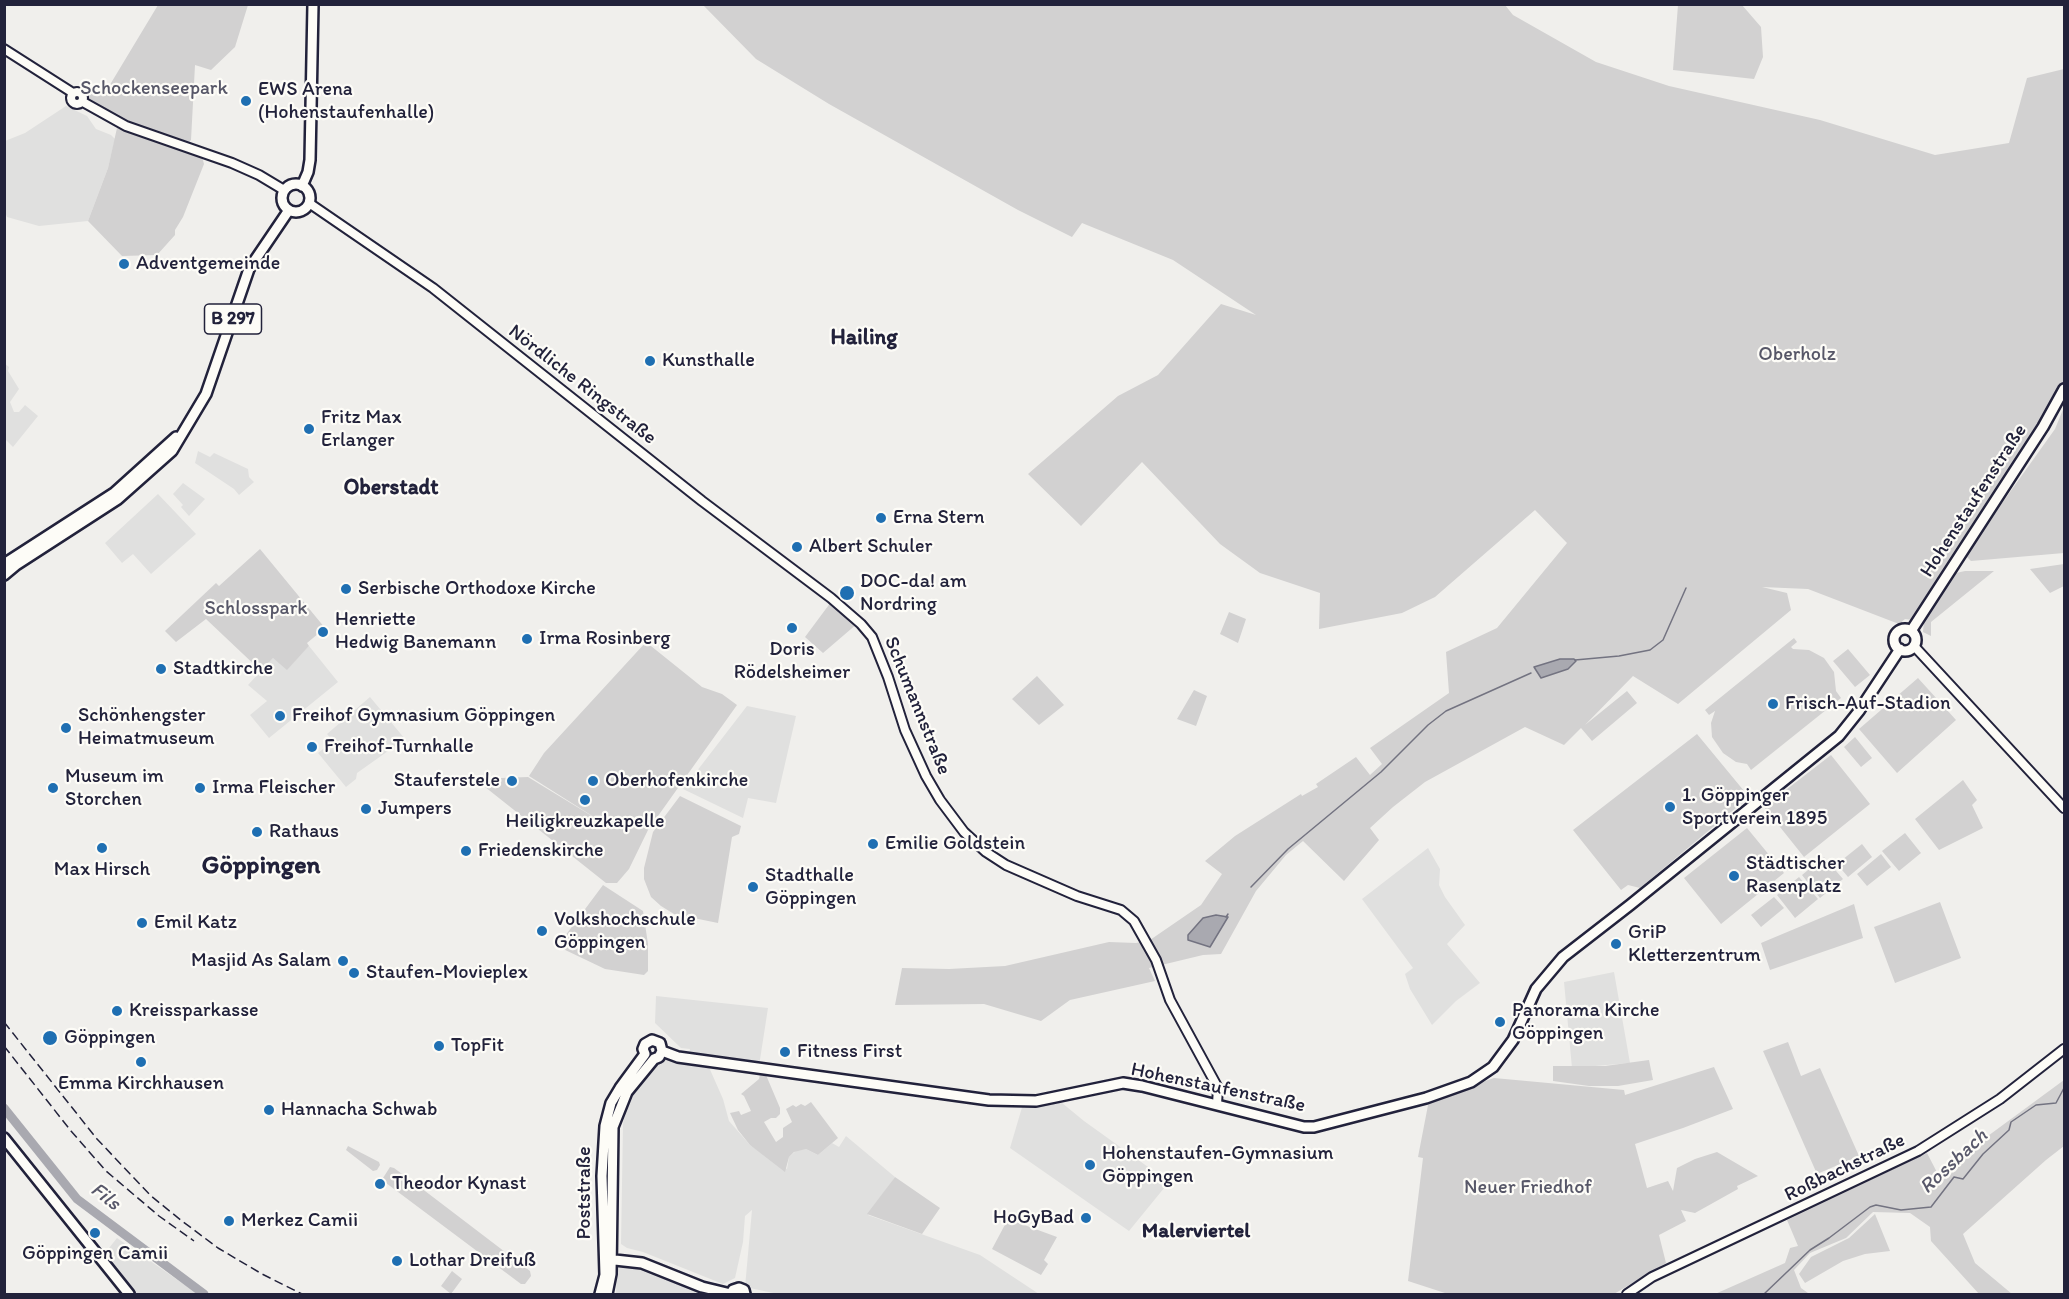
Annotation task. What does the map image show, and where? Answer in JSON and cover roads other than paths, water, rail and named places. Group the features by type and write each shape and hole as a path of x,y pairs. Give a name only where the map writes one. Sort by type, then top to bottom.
{"main road":[{"path":"302,186 310,160 313,4"},
{"path":"294,184 302,186 308,191 309,203 298,212 289,210 283,203 284,190 294,184"},
{"name":"B 297","path":"5,575 16,565 118,499 172,451 206,394 249,269 289,210"},
{"name":"Hohenstaufenstraße","path":"1911,631 2043,427 2064,389"},
{"name":"B 297","path":"4,564 114,493 183,431"},
{"path":"1901,630 1911,631 1915,636 1914,646 1907,650 1899,649 1895,642 1896,634 1901,630"},
{"name":"Hohenstaufenstraße","path":"662,1052 678,1057 989,1100 1036,1101 1123,1083 1145,1086 1297,1126 1314,1127 1426,1098 1471,1082 1493,1067 1513,1040 1536,989 1563,957 1839,736 1859,711 1899,649"},
{"path":"652,1040 660,1043 662,1052 659,1057 649,1057 643,1049 645,1044 652,1040"},
{"name":"Poststraße","path":"608,1259 602,1176 611,1103 620,1088 649,1057"},
{"path":"4,1138 129,1294"},
{"path":"608,1259 642,1263 702,1287 731,1294 733,1290 739,1288 744,1290 745,1294"},
{"path":"600,1294 604,1285 608,1259"},
{"path":"607,1294 608,1259"}],"street":[{"path":"4,49 73,93 71,99 74,104 78,105 83,102 126,126 232,163 284,190"},
{"name":"Nördliche Ringstraße","path":"309,203 433,288 702,501 831,598"},
{"name":"Schumannstraße","path":"831,598 861,624 872,638 888,677 905,730 922,766 940,800 964,832 986,852 1006,865 1077,896 1121,910 1134,921 1156,960 1170,1000 1218,1088 1217,1104"},
{"path":"1914,646 2064,808"},
{"name":"Roßbachstraße","path":"1627,1294 1652,1277 1918,1151 2000,1100 2064,1049"}],"waterway":[{"path":"1575,660 1619,656 1650,650 1663,640 1686,588"},
{"path":"1251,887 1288,849 1381,772 1428,725 1446,711 1531,673"},
{"name":"Rossbach","path":"1764,1294 1810,1250 1870,1207 1876,1205 1901,1210 1931,1207 1954,1177 1963,1179 1983,1154 2009,1130 2011,1122 2036,1105 2056,1103 2064,1088"},
{"name":"Fils","path":"4,1108 77,1199 204,1294"}],"railway":[{"path":"4,1022 97,1139 151,1196 218,1248 302,1294"},
{"path":"4,1046 71,1131 106,1171 159,1216 194,1241"}],"place":[{"name":"EWS Arena (Hohenstaufenhalle)","path":"246,101"},
{"name":"Adventgemeinde","path":"124,264"},
{"name":"Kunsthalle","path":"650,361"},
{"name":"Fritz Max Erlanger","path":"309,429"},
{"name":"Erna Stern","path":"881,518"},
{"name":"Albert Schuler","path":"797,547"},
{"name":"Serbische Orthodoxe Kirche","path":"346,589"},
{"name":"DOC-da! am Nordring","path":"847,593"},
{"name":"Doris Rödelsheimer","path":"792,628"},
{"name":"Henriette Hedwig Banemann","path":"323,632"},
{"name":"Irma Rosinberg","path":"527,639"},
{"name":"Stadtkirche","path":"161,669"},
{"name":"Frisch-Auf-Stadion","path":"1773,704"},
{"name":"Freihof Gymnasium Göppingen","path":"280,716"},
{"name":"Schönhengster Heimatmuseum","path":"66,728"},
{"name":"Freihof-Turnhalle","path":"312,747"},
{"name":"Stauferstele","path":"512,781"},
{"name":"Oberhofenkirche","path":"593,781"},
{"name":"Museum im Storchen","path":"53,788"},
{"name":"Irma Fleischer","path":"200,788"},
{"name":"Heiligkreuzkapelle","path":"585,800"},
{"name":"1. Göppinger Sportverein 1895","path":"1670,807"},
{"name":"Jumpers","path":"366,809"},
{"name":"Rathaus","path":"257,832"},
{"name":"Emilie Goldstein","path":"873,844"},
{"name":"Max Hirsch","path":"102,848"},
{"name":"Friedenskirche","path":"466,851"},
{"name":"Städtischer Rasenplatz","path":"1734,876"},
{"name":"Stadthalle Göppingen","path":"753,887"},
{"name":"Emil Katz","path":"142,923"},
{"name":"Volkshochschule Göppingen","path":"542,931"},
{"name":"GriP Kletterzentrum","path":"1616,944"},
{"name":"Masjid As Salam","path":"343,961"},
{"name":"Staufen-Movieplex","path":"354,973"},
{"name":"Kreissparkasse","path":"117,1011"},
{"name":"Panorama Kirche Göppingen","path":"1500,1022"},
{"name":"Göppingen","path":"50,1038"},
{"name":"TopFit","path":"439,1046"},
{"name":"Fitness First","path":"785,1052"},
{"name":"Emma Kirchhausen","path":"141,1062"},
{"name":"Hannacha Schwab","path":"269,1110"},
{"name":"Hohenstaufen-Gymnasium Göppingen","path":"1090,1165"},
{"name":"Theodor Kynast","path":"380,1184"},
{"name":"HoGyBad","path":"1086,1218"},
{"name":"Merkez Camii","path":"229,1221"},
{"name":"Göppingen Camii","path":"95,1233"},
{"name":"Lothar Dreifuß","path":"397,1261"}],"district":[{"name":"Hailing","path":"864,338"},
{"name":"Oberstadt","path":"391,488"},
{"name":"Göppingen","path":"261,866"},
{"name":"Malerviertel","path":"1196,1232"}],"park label":[{"name":"Schockenseepark","path":"154,89"},
{"name":"Oberholz","path":"1797,355"},
{"name":"Schlosspark","path":"256,609"},
{"name":"Neuer Friedhof","path":"1528,1188"}]}
